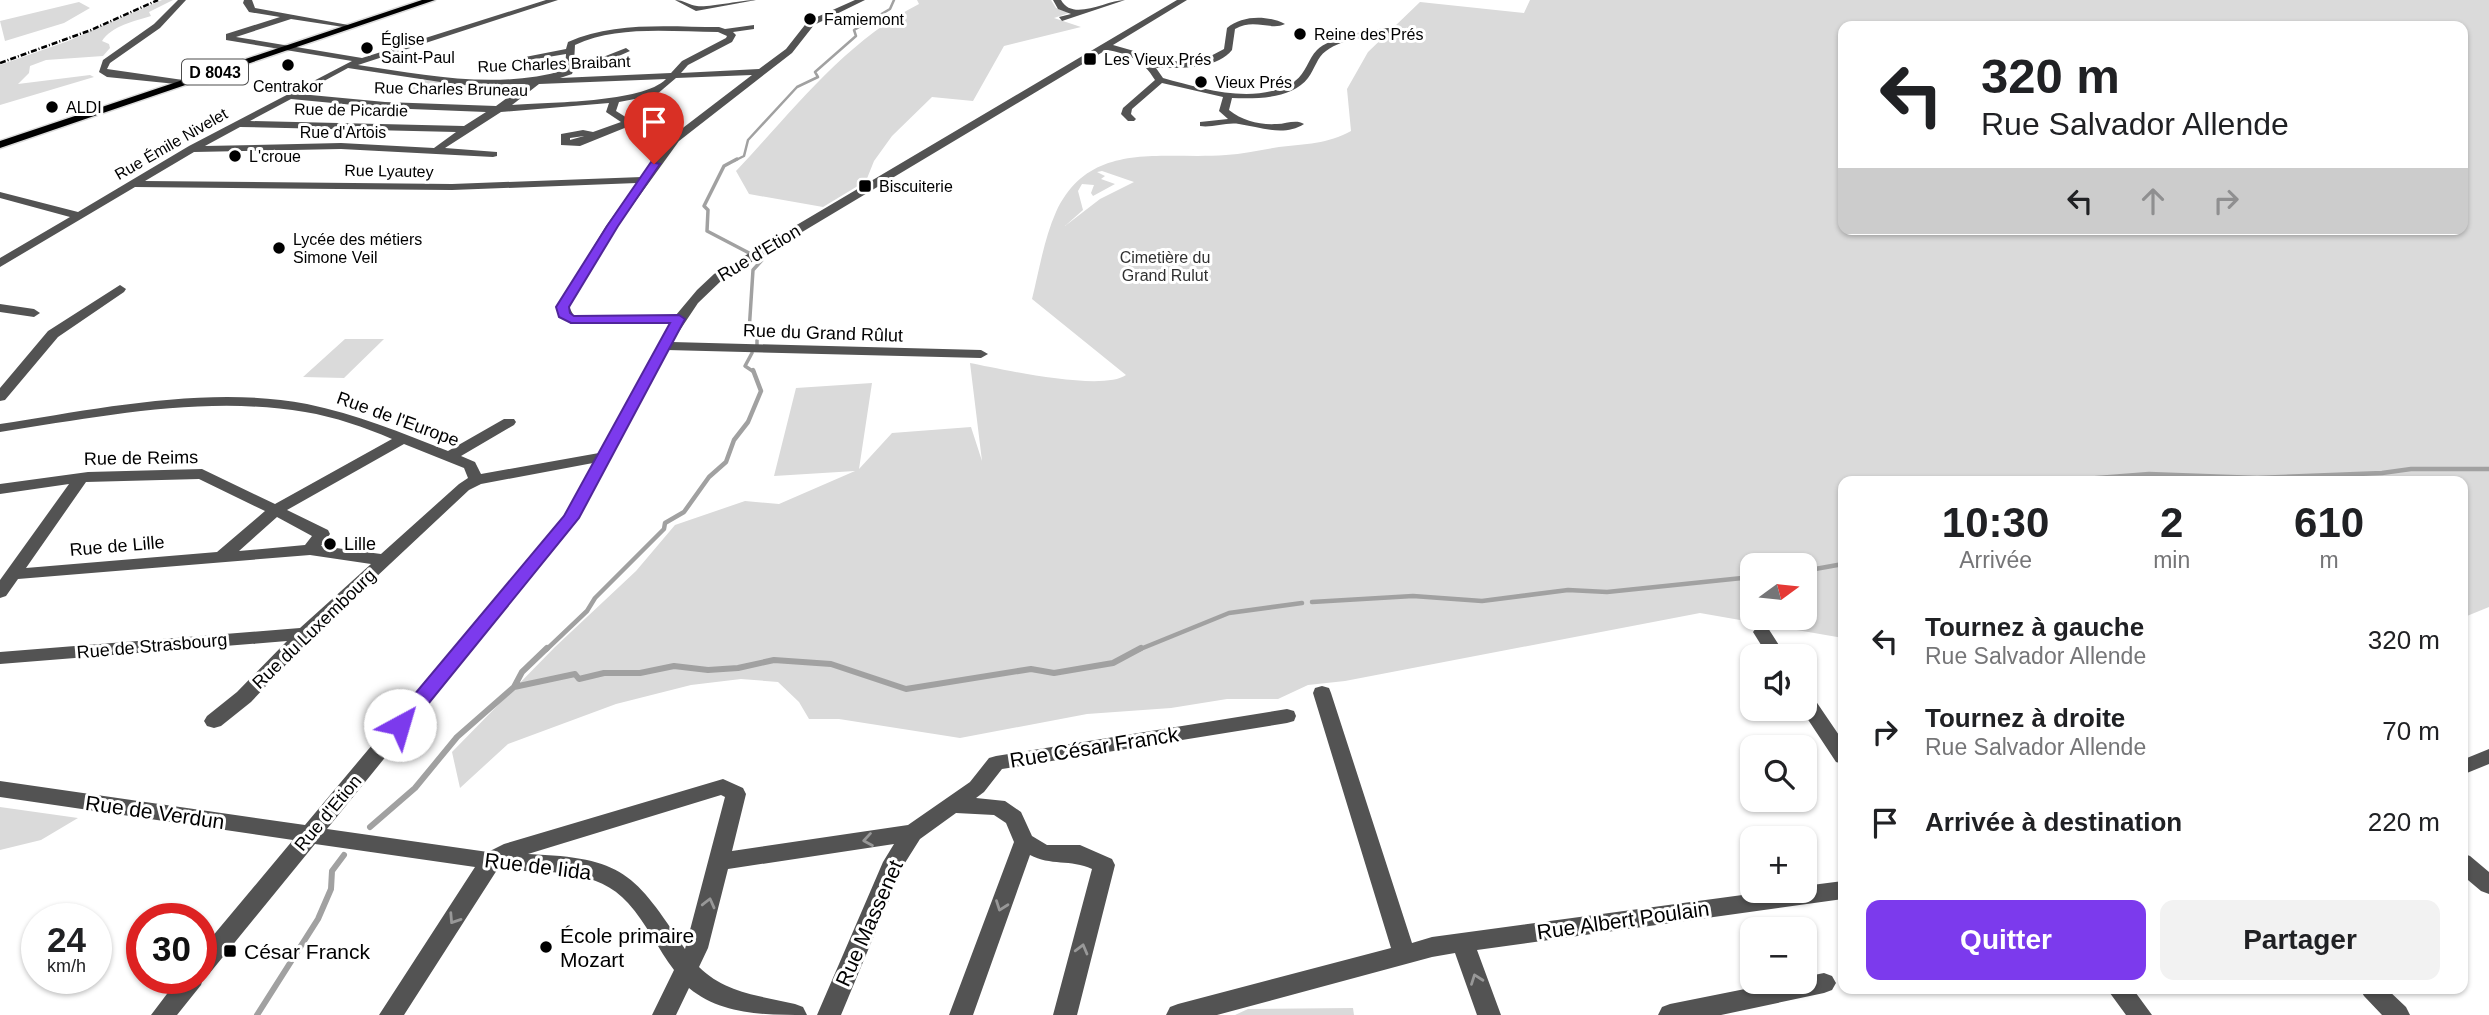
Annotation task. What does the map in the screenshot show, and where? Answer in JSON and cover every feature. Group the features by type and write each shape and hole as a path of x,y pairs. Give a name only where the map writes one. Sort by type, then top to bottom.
{"main road":[{"name":"D 8043","path":"0,145 431,0"}],"street":[{"path":"182,0 156,26 106,62 102,70 117,76 183,83"},
{"path":"248,0 252,10 350,26"},
{"name":"Rue Émile Nivelet","path":"0,263 193,148 346,66 554,0"},
{"path":"679,0 691,8 702,9 752,0"},
{"path":"679,319 571,320 564,314 563,307 643,180 675,139 789,51 811,23 847,3 861,0"},
{"path":"1057,0 1061,7 1079,14"},
{"path":"1062,19 1121,0"},
{"name":"Rue d'Etion","path":"217,947 571,518 663,346 679,319 702,290 718,277 1183,0"},
{"path":"289,17 229,38 361,61"},
{"path":"1105,47 1132,53 1153,65 1193,63 1223,55 1228,50 1231,28 1236,24 1260,20 1281,24"},
{"path":"578,80 569,69 571,44 578,40 604,33 727,31 751,27"},
{"path":"1160,80 1228,95 1267,93 1303,80 1320,51 1329,45 1391,30"},
{"name":"Rue Charles Bruneau","path":"288,96 375,105 496,109 615,100 653,93 663,88 673,75 693,58 724,44 732,35 727,31"},
{"path":"524,58 570,51"},
{"path":"438,149 465,129 506,105 535,82 626,51"},
{"path":"1153,65 1160,80"},
{"name":"Rue Charles Braibant","path":"346,66 460,82 535,82 764,72"},
{"path":"1131,119 1126,114 1128,108 1160,80"},
{"path":"1228,95 1224,111 1237,121"},
{"path":"594,135 629,123 611,112 615,100"},
{"path":"1203,124 1237,121 1268,127 1298,124"},
{"name":"Rue de Picardie","path":"237,124 465,129"},
{"name":"Rue d'Artois","path":"193,148 341,146 438,149 493,154"},
{"name":"Rue Lyautey","path":"134,184 452,187 643,180"},
{"path":"0,195 80,216"},
{"path":"0,397 53,334 120,289"},
{"path":"0,307 34,313"},
{"name":"Rue du Grand Rûlut","path":"663,346 981,354"},
{"name":"Rue de l'Europe","path":"0,428 145,408 256,404 301,408 344,416 470,465 477,480"},
{"path":"449,457 509,422"},
{"path":"223,556 275,510 402,439"},
{"path":"477,480 604,456"},
{"name":"Rue de Reims","path":"0,489 81,478 202,474 275,510"},
{"path":"0,592 81,478"},
{"name":"Rue du Luxembourg","path":"214,721 244,697 305,634 384,560 464,487 477,480"},
{"path":"275,510 322,534 310,550"},
{"name":"Rue de Lille","path":"14,574 310,550 384,560"},
{"path":"1762,632 1770,644"},
{"name":"Rue de Strasbourg","path":"0,659 305,634"},
{"path":"1322,693 1404,954"},
{"name":"Rue César Franck","path":"719,862 913,833 977,787 996,763 1287,716"},
{"path":"1817,718 1838,750"},
{"path":"2468,765 2489,756"},
{"path":"391,1015 491,862 504,853 723,787 736,794 697,948 664,1015"},
{"name":"Rue de Verdun","path":"0,789 309,834"},
{"path":"951,805 998,807 1014,818 1024,842 1044,853 1080,854 1104,865 1065,1015"},
{"name":"Rue Massenet","path":"829,1015 894,862 913,833"},
{"name":"Rue de Iida","path":"309,834 491,862 572,867 609,876 623,884 637,898 665,942 699,983 713,992 795,1015"},
{"path":"961,1015 1024,842"},
{"path":"2468,867 2489,885"},
{"name":"Rue Albert Poulain","path":"1182,1014 1432,947 1838,891"},
{"path":"1463,943 1489,1015"},
{"path":"1670,1015 1824,984"},
{"path":"163,1015 179,994"},
{"path":"2123,994 2140,1015"},
{"path":"2377,994 2398,1015"}],"green space":[{"path":"162,0 173,0 149,12 151,16 111,31 102,41 109,44 110,48 103,56 46,60 30,66 29,73 18,84 90,75 94,77 0,105 0,65 68,41"},
{"path":"917,0 1051,0 1056,8 1069,13 1054,18 1081,27 1004,46 973,101 932,97 892,136 874,161 866,181 823,207 749,194 736,171 843,58 892,19 919,4"},
{"name":"Cimetière du Grand Rulut","path":"1530,0 2489,0 2489,607 2468,616 2468,476 1838,476 1838,637 1797,630 1817,630 1817,553 1740,553 1740,620 1700,613 1345,681 1308,685 1278,699 1227,699 1171,708 1087,714 960,738 839,719 809,719 799,702 778,682 741,679 691,685 616,704 508,744 460,788 452,752 555,647 636,571 675,525 745,501 779,504 855,471 774,476 796,388 872,383 859,469 892,433 971,427 982,461 970,363 1074,380 1114,380 1126,375 1032,299 1052,222 1070,189 1088,173 1108,163 1130,158 1233,154 1334,139 1351,131 1347,89 1368,52 1420,2 1524,13","holes":["1102,171 1134,182 1100,199 1065,226 1083,210 1078,191 1082,184 1094,185 1091,193 1093,196 1115,184 1101,179 1105,176 1097,172"]},
{"path":"79,2 90,8 64,23 5,41 0,21"},
{"path":"425,80 523,87 515,95 404,89"},
{"path":"345,339 384,339 344,378 303,377"},
{"path":"0,807 78,818 41,840 0,850"},
{"path":"1353,1008 1354,1015 1235,1015 1248,1009"}],"waterway":[{"path":"734,161 744,156 748,140 797,87 818,77 815,72 856,36 854,30 890,9 894,0"},
{"path":"737,159 724,166 704,206 708,210 707,231 751,254"},
{"path":"757,345 757,337 749,332 753,270 762,260 760,256"},
{"path":"752,353 745,366 754,372"},
{"path":"546,650 587,611 595,598 664,529 665,523 684,512 709,477 726,462 734,440 748,422 761,391 754,372"},
{"path":"2307,476 2411,469 2489,469"},
{"path":"2123,476 2203,476"},
{"path":"1817,569 1838,565"},
{"path":"1312,602 1413,596 1482,601 1568,590 1607,592 1740,578"},
{"path":"1138,650 1229,613 1302,603"},
{"path":"514,687 522,672 547,648"},
{"path":"514,687 575,674 579,679 604,673 640,673 674,666 708,670 738,668 774,660 831,664 906,689 1031,669 1054,673 1113,663 1141,648"},
{"path":"370,827 415,788 457,737 514,687"},
{"path":"257,1015 318,919 331,889 332,871 344,855"}],"railway":[{"path":"0,63 91,30 158,0"}],"place":[{"name":"Famiemont","path":"810,19"},
{"name":"Reine des Prés","path":"1300,34"},
{"name":"Église Saint-Paul","path":"367,48"},
{"name":"Les Vieux Prés","path":"1090,59"},
{"name":"Centrakor","path":"288,65"},
{"name":"Vieux Prés","path":"1201,82"},
{"name":"ALDI","path":"52,107"},
{"name":"L'croue","path":"235,156"},
{"name":"Biscuiterie","path":"865,186"},
{"name":"Lycée des métiers Simone Veil","path":"279,248"},
{"name":"Lille","path":"330,544"},
{"name":"École primaire Mozart","path":"546,947"},
{"name":"César Franck","path":"230,951"}],"route":[{"path":"400,725 571,518 679,319 571,320 564,314 563,307 612,226 654,164"}]}
